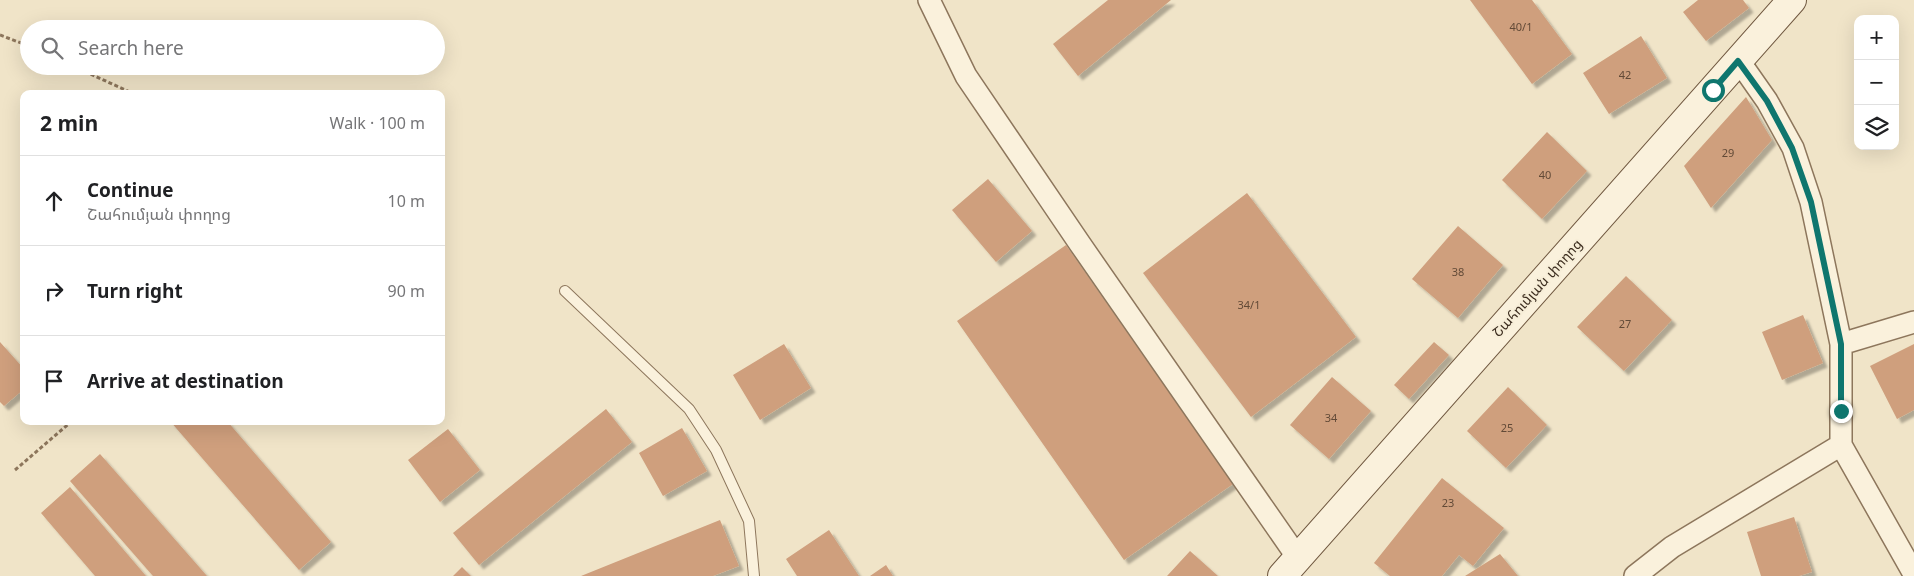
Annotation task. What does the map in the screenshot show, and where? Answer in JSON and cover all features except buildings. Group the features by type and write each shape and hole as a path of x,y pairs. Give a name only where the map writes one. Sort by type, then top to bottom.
{"main road":[{"name":"Շահումյան փողոց","path":"1290,567 1792,0"}],"street":[{"path":"929,0 966,76 1085,252 1290,567"},
{"path":"1738,61 1767,101 1792,148 1811,202 1841,344 1841,444 1914,574"},
{"path":"1841,344 1914,322"},
{"path":"1635,576 1672,547 1841,444"}],"lane":[{"path":"565,291 689,409 716,450 749,520 754,576"}],"path":[{"path":"0,35 20,43"},
{"path":"93,75 125,90"},
{"path":"15,470 67,425"}],"route":[{"path":"1713,90 1738,61 1767,101 1792,148 1811,202 1841,344 1841,411"}]}
